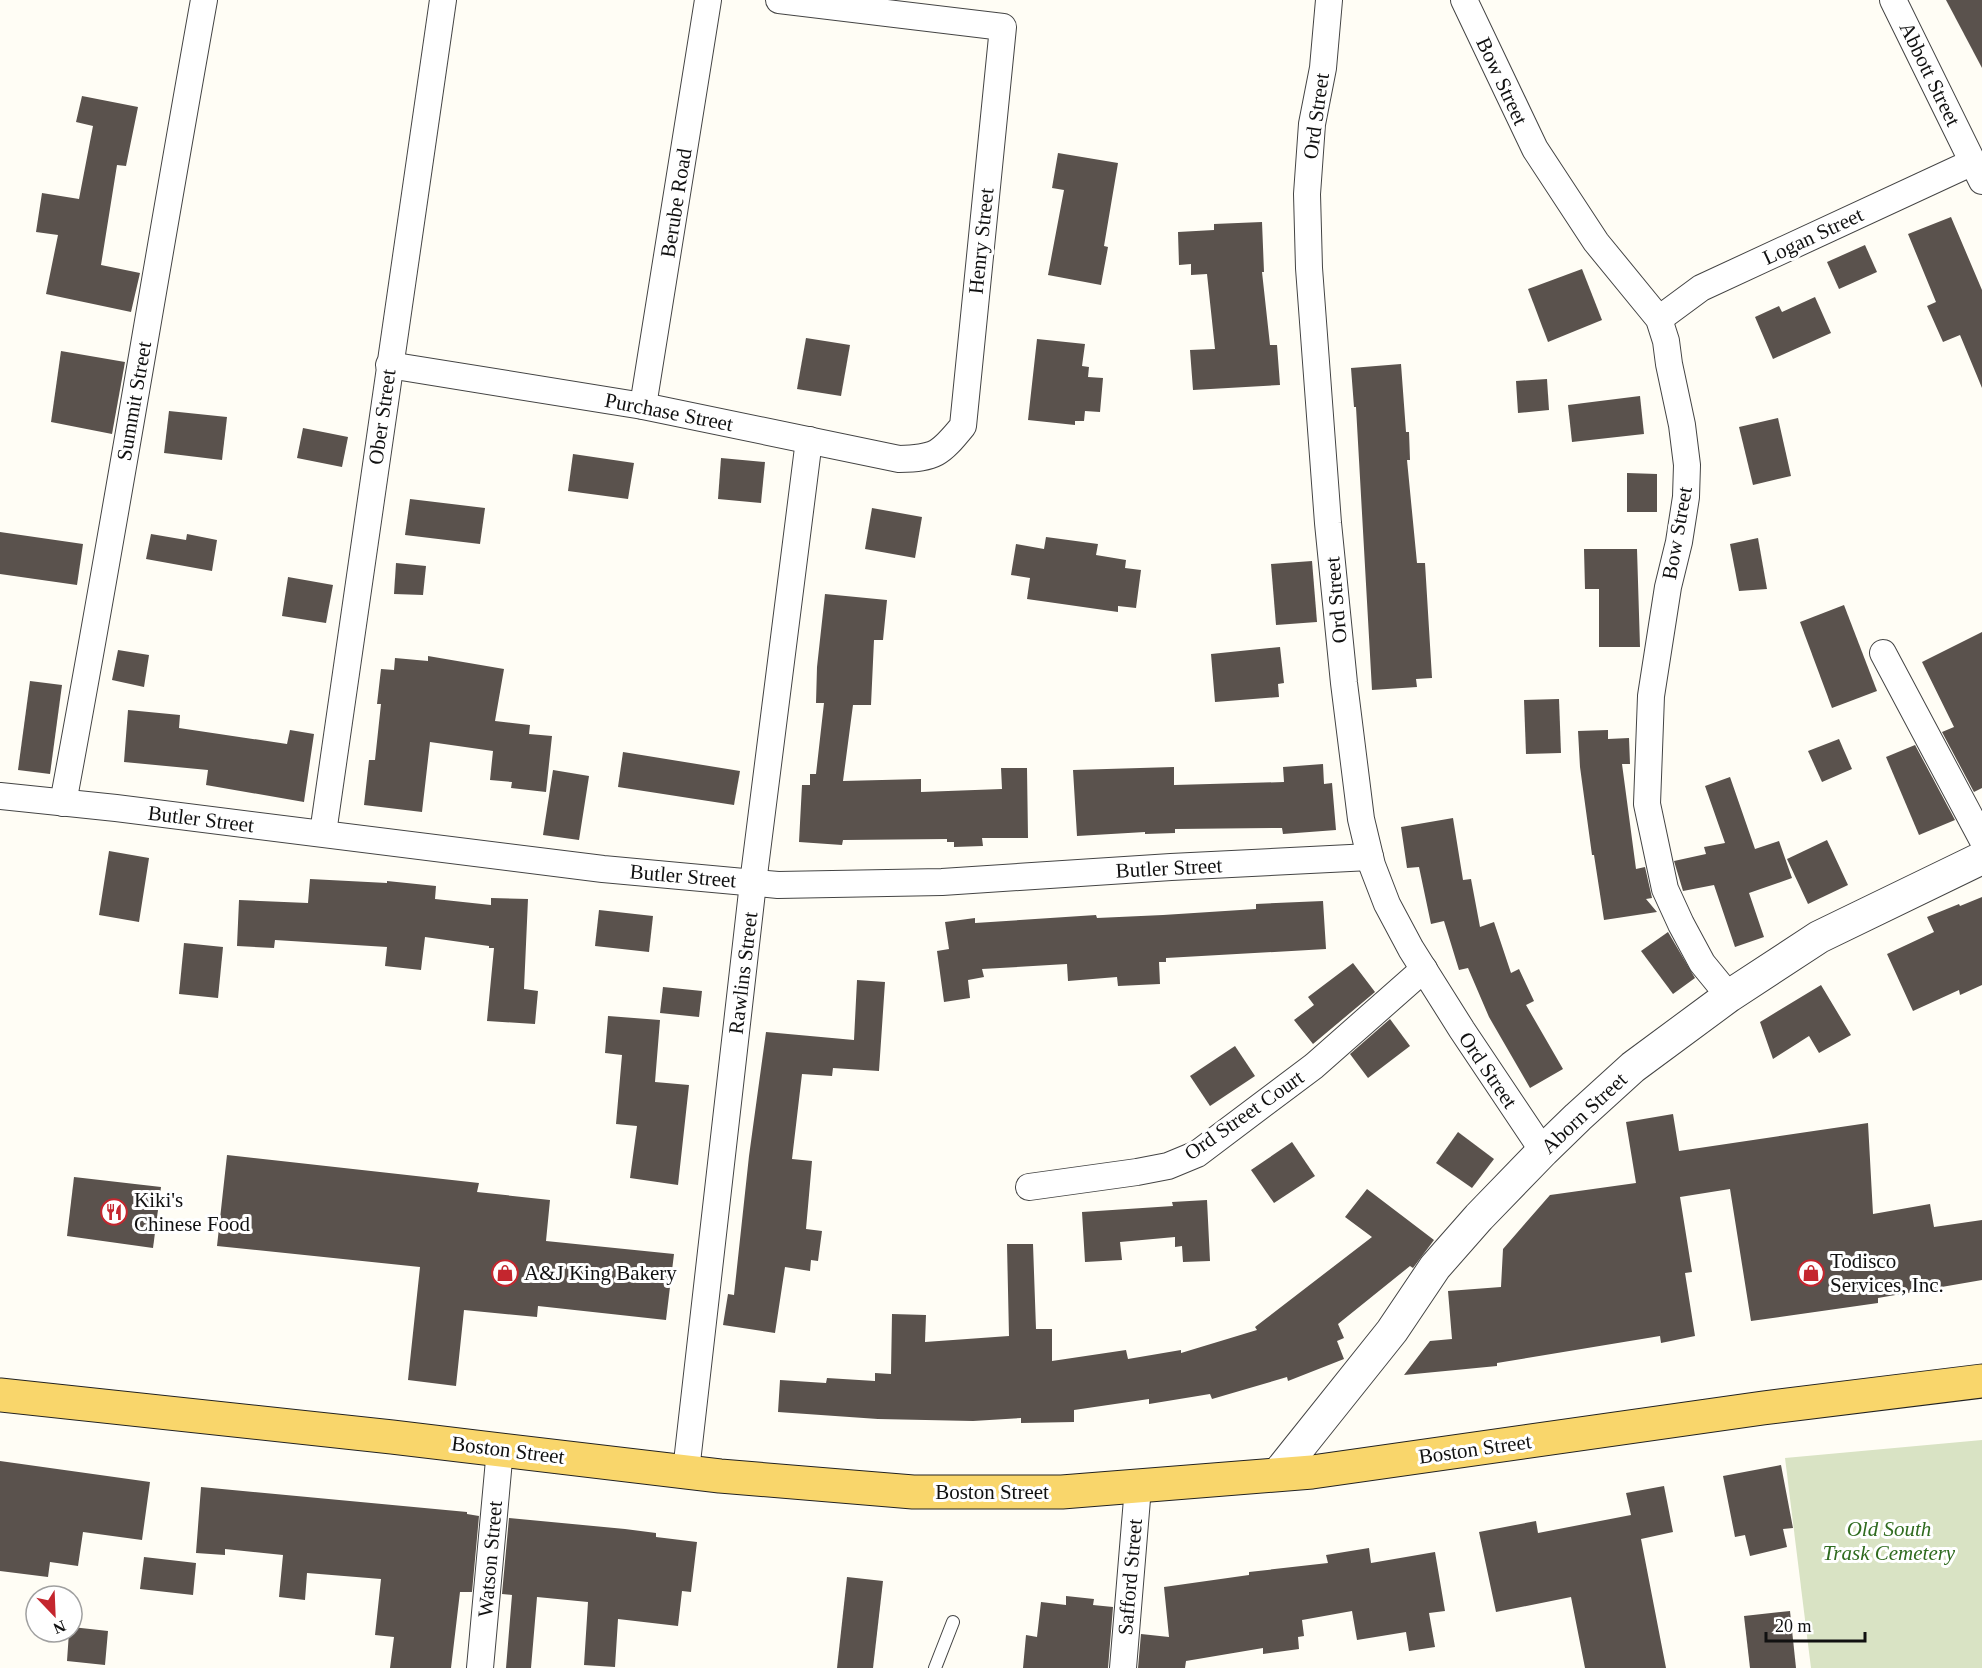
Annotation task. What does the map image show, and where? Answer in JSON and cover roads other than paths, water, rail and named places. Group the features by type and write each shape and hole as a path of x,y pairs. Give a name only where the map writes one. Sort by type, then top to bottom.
{"main road":[{"name":"Boston Street","path":"0,1395 500,1449 720,1476 913,1492 1062,1492 1312,1472 1739,1412 1982,1381"}],"street":[{"name":"Summit Street","path":"63,803 96,626 204,0"},
{"name":"Ober Street","path":"323,834 443,0"},
{"name":"Berube Road","path":"643,406 708,0"},
{"name":"Henry Street","path":"779,0 1003,27 963,426 945,448"},
{"name":"Ord Street","path":"1329,0 1323,68 1312,124 1306,194 1309,268 1328,523 1353,765 1361,819 1370,857 1387,904 1462,1030 1543,1151"},
{"name":"Bow Street","path":"1464,0 1534,149 1596,242 1659,319 1666,341 1682,425 1687,465 1686,497 1679,542 1668,587 1651,696 1647,804 1665,889 1702,963 1729,996"},
{"name":"Abbott Street","path":"1893,0 1977,171"},
{"name":"Logan Street","path":"1659,319 1701,288 1977,171"},
{"name":"Purchase Street","path":"389,365 643,406 899,459 923,458 945,448"},
{"name":"Rawlins Street","path":"686,1472 753,883 809,440"},
{"path":"1883,653 1982,839"},
{"name":"Butler Street","path":"0,796 603,869 778,885 942,882 1370,857"},
{"name":"Aborn Street","path":"1277,1475 1392,1331 1435,1267 1479,1217 1543,1151 1633,1067 1729,996 1819,937 1982,858"},
{"name":"Ord Street Court","path":"1029,1186 1168,1166 1197,1154 1314,1066 1424,969"},
{"name":"Watson Street","path":"480,1668 500,1449"},
{"name":"Safford Street","path":"1122,1668 1138,1487"}],"lane":[{"path":"935,1668 953,1622"}],"place":[{"name":"Kiki's Chinese Food","path":"114,1212"},
{"name":"A&J King Bakery","path":"505,1273"},
{"name":"Todisco Services, Inc.","path":"1811,1273"}],"park label":[{"name":"Old South Trask Cemetery","path":"1889,1541"}]}
